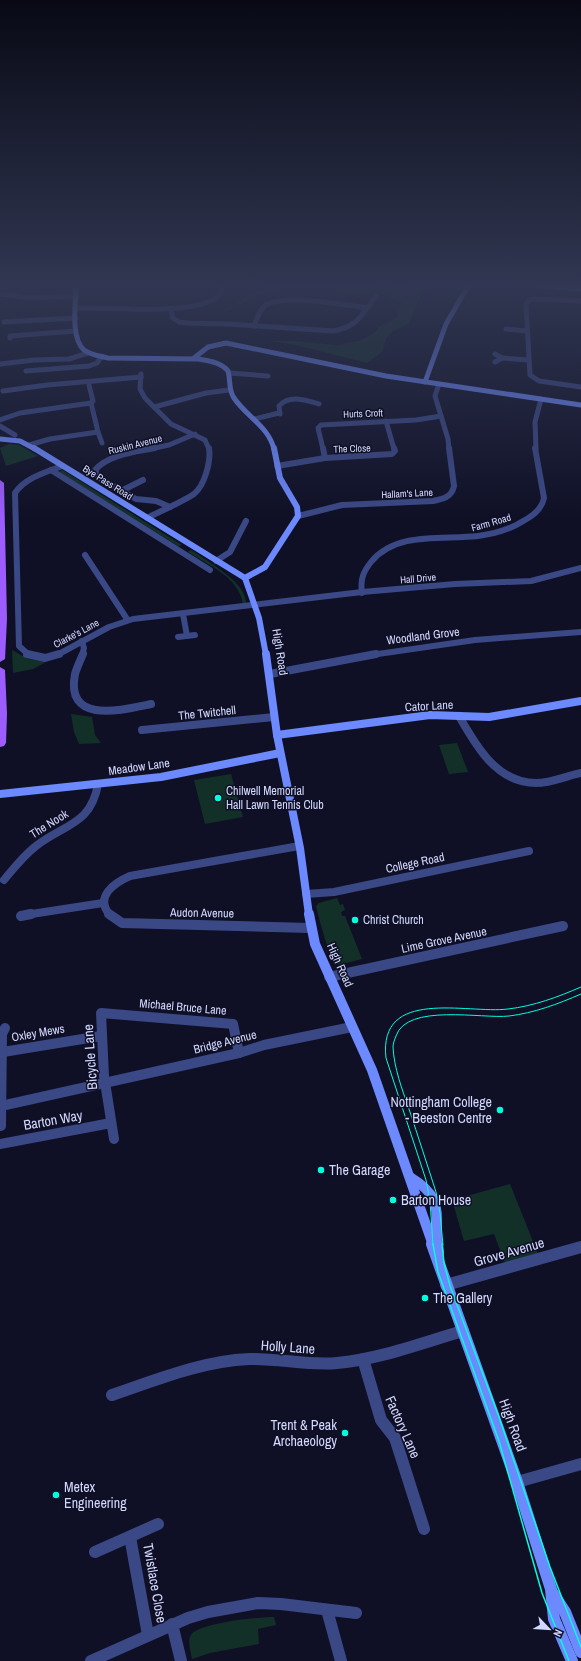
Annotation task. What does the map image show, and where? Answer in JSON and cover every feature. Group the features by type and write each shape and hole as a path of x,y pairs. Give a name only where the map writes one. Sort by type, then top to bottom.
{"main road":[{"path":"0,483 0,659"},
{"path":"0,670 2,714 0,743"}],"street":[{"path":"26,372 39,373 97,364"},
{"path":"216,364 226,369 229,373 229,390 241,407 265,430 272,441 282,482 298,510 296,522 282,538 266,568 257,574 245,578"},
{"path":"325,364 425,382 581,405"},
{"path":"425,382 432,364"},
{"path":"528,364 529,374 536,380 581,387"},
{"path":"229,373 268,376"},
{"path":"3,391 72,385 141,376 141,392 154,407 171,424 205,440 209,447 210,455 208,471 195,493 147,518"},
{"name":"Hallam's Lane","path":"298,516 342,505 427,502 438,500 450,495 454,490 454,486 448,440 435,396 438,384"},
{"path":"89,385 93,400 91,403 102,443"},
{"path":"154,407 206,393 229,390"},
{"path":"254,418 280,413 279,406 285,400 298,399 316,402"},
{"name":"Farm Road","path":"362,592 360,580 369,563 380,553 392,546 405,541 461,538 489,534 516,524 540,509 544,498 534,424 535,415 541,399"},
{"path":"0,420 20,413 91,403"},
{"name":"Hurts Croft","path":"325,458 318,428 321,424 416,420 441,416"},
{"name":"The Close","path":"277,466 325,458 392,454 395,451 386,421"},
{"name":"Bye Pass Road","path":"0,426 14,438 29,445 245,578"},
{"path":"29,445 57,438 98,432"},
{"name":"Ruskin Avenue","path":"170,507 156,501 138,500 121,491 96,474 96,469 100,464 110,459 168,445 195,434"},
{"path":"0,444 14,438"},
{"name":"Bye Pass Road","path":"0,439 14,438"},
{"name":"Clarke's Lane","path":"62,466 20,486 15,493 19,646 24,653 29,655 50,657 128,619 256,606"},
{"name":"Bye Pass Road","path":"51,470 210,570"},
{"path":"121,491 143,480"},
{"path":"216,561 230,552 245,523 235,524"},
{"path":"180,551 191,545"},
{"path":"78,557 88,554 128,619"},
{"path":"198,570 204,566"},
{"name":"Hall Drive","path":"256,606 362,592 454,584 522,582 546,578 581,568"},
{"name":"High Road","path":"245,578 256,606 263,632 270,674 274,717 299,846 310,928 329,977 372,1070 446,1285 517,1482 551,1589"},
{"path":"184,614 186,636"},
{"name":"Woodland Grove","path":"270,674 390,651 475,640 581,632"},
{"path":"178,637 195,635"},
{"path":"82,641 84,647 75,673 74,689 74,696 79,705 94,711 139,702 151,704"},
{"name":"Cator Lane","path":"277,735 417,716 489,717 508,715 581,700"},
{"path":"459,716 468,733 485,757 499,771 509,777 523,782 535,783 580,775"},
{"name":"The Twitchell","path":"142,730 274,717"},
{"name":"Meadow Lane","path":"0,794 153,778 280,753"},
{"name":"The Nook","path":"4,880 21,860 35,847 88,812 94,802 98,784"},
{"path":"21,916 104,903 104,898 109,888 122,878 299,846"},
{"name":"College Road","path":"306,894 334,892 529,851"},
{"name":"Audon Avenue","path":"104,903 105,908 111,917 122,923 310,928"},
{"name":"Lime Grove Avenue","path":"329,977 563,926"},
{"name":"Bicycle Lane","path":"101,1013 101,1036 105,1084 110,1123 114,1139"},
{"name":"Michael Bruce Lane","path":"101,1013 233,1024 239,1054"},
{"name":"Bridge Avenue","path":"1,1106 204,1065 264,1045 352,1027"},
{"path":"1,1126 2,1034 5,1028"},
{"name":"Oxley Mews","path":"3,1052 101,1036"},
{"name":"Barton Way","path":"0,1144 110,1123"},
{"name":"High Road","path":"410,1177 421,1184 432,1195 442,1272"},
{"name":"Grove Avenue","path":"446,1285 581,1247"},
{"name":"Holly Lane","path":"112,1395 195,1369 235,1360 257,1359 315,1364 363,1359 463,1331"},
{"name":"Factory Lane","path":"363,1359 381,1420 395,1438 401,1454 424,1529"},
{"path":"517,1482 581,1464"},
{"name":"Twistlace Close","path":"95,1552 158,1524"},
{"name":"Twistlace Close","path":"130,1537 148,1635"},
{"path":"551,1589 565,1612 581,1652"},
{"path":"551,1589 554,1619 572,1661"},
{"path":"91,1661 172,1624 208,1612 258,1603 287,1604 356,1613"},
{"path":"327,1610 341,1661"},
{"path":"172,1624 180,1661"}],"green space":[{"path":"9,444 19,445 38,456 6,466 0,448"},
{"path":"62,470 182,545 178,546 59,472"},
{"path":"191,550 233,580 245,595 246,603 243,604 236,586 229,579 213,567 188,552"},
{"path":"12,650 28,659 46,662 33,669 13,673"},
{"path":"71,714 92,717 95,735 101,743 79,744 74,732"},
{"path":"457,743 468,772 449,774 439,745"},
{"path":"231,774 243,817 205,824 194,780"},
{"path":"337,898 340,905 343,904 345,910 341,912 342,916 345,916 362,959 339,965 335,962 328,947 316,906 319,903"},
{"path":"510,1184 538,1254 505,1263 494,1234 464,1241 452,1200"},
{"path":"274,1617 276,1625 258,1629 259,1644 210,1653 192,1659 189,1640 191,1635 196,1631 216,1624"}],"tram line":[{"path":"433,1245 430,1201 426,1180 386,1058 387,1036 396,1021 410,1013 429,1009 449,1008 491,1010 518,1008 546,1001 581,987"},
{"path":"443,1245 440,1213 436,1192 397,1071 393,1047 396,1036 403,1026 414,1019 446,1015 509,1016 546,1008 581,994"},
{"path":"433,1244 438,1272 499,1441 542,1593 569,1661"},
{"path":"442,1244 444,1263 450,1286 499,1417 550,1567 581,1647"}],"place":[{"name":"Chilwell Memorial Hall Lawn Tennis Club","path":"218,798"},
{"name":"Christ Church","path":"355,920"},
{"name":"Nottingham College - Beeston Centre","path":"500,1110"},
{"name":"The Garage","path":"321,1170"},
{"name":"Barton House","path":"393,1200"},
{"name":"The Gallery","path":"425,1298"},
{"name":"Trent & Peak Archaeology","path":"345,1433"},
{"name":"Metex Engineering","path":"56,1495"}]}
